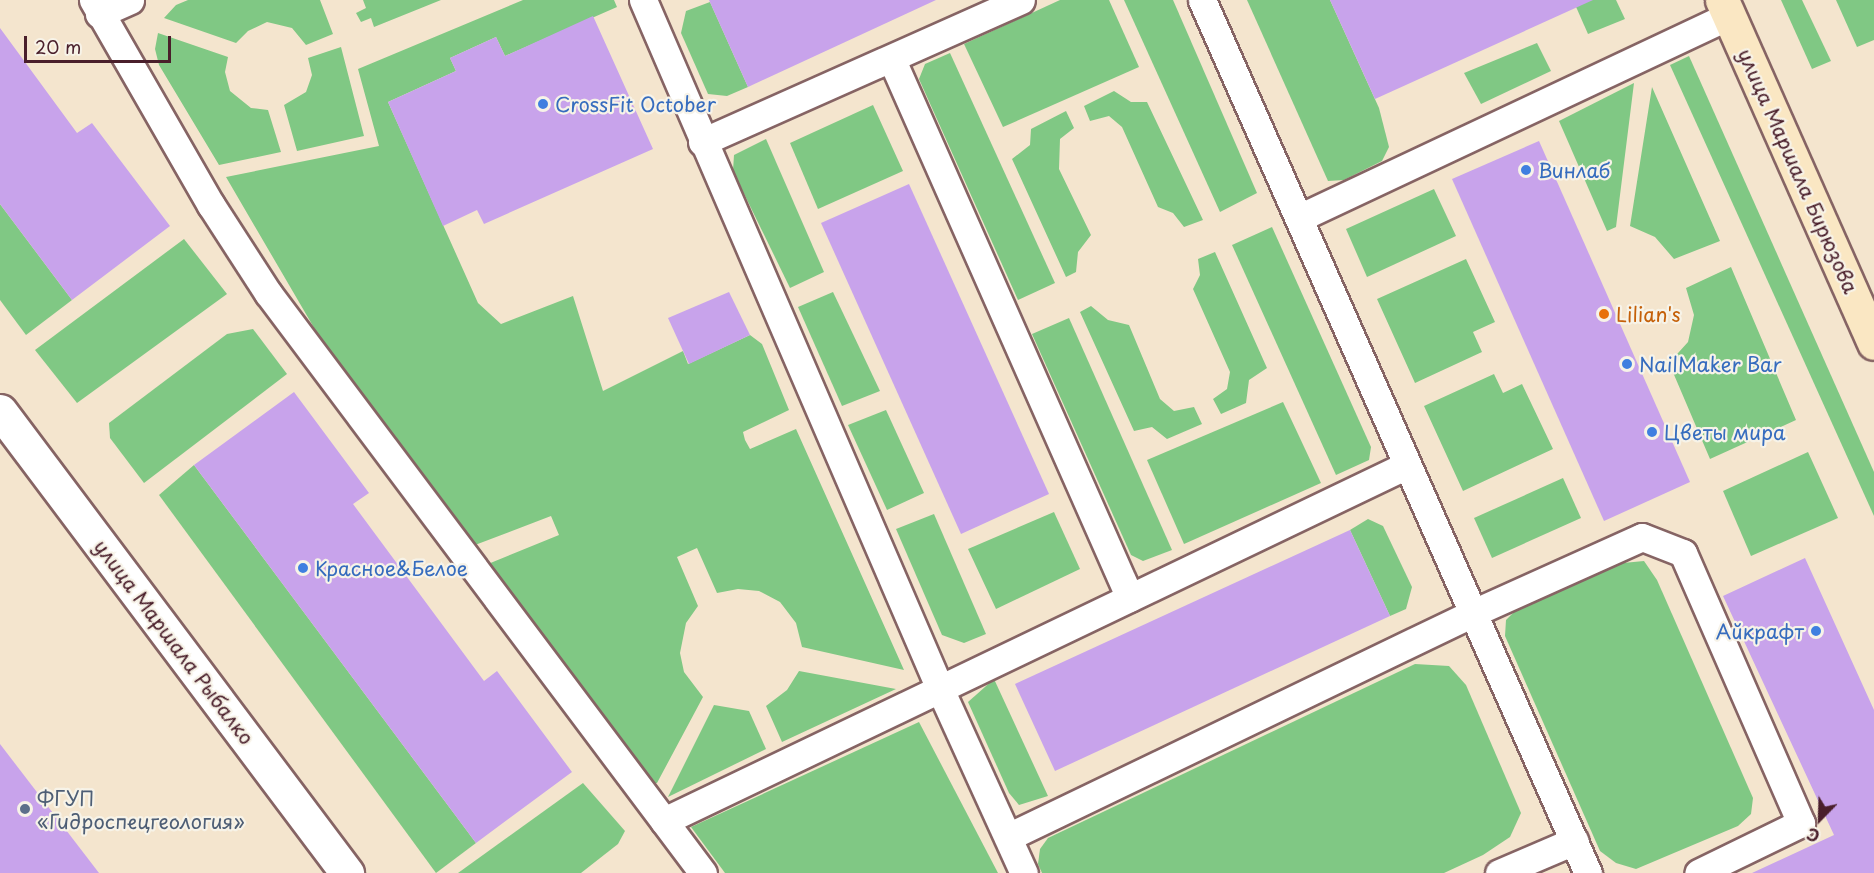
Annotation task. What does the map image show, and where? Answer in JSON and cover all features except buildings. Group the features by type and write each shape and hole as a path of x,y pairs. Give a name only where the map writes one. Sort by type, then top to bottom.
{"main road":[{"name":"улица Маршала Бирюзова","path":"1725,8 1874,343"}],"street":[{"name":"улица Маршала Рыбалко","path":"0,411 347,873"}],"lane":[{"path":"130,0 96,7 268,293 703,873"},
{"path":"643,0 702,142 940,689 1024,873"},
{"path":"702,142 892,60 1021,0"},
{"path":"1202,0 1588,873"},
{"path":"1299,218 1725,8"},
{"path":"892,60 1130,598"},
{"path":"664,821 1407,465"},
{"path":"1008,837 1473,613 1641,537 1683,554 1801,823 1698,873"},
{"path":"1499,873 1574,841"}],"green space":[{"path":"188,0 320,0 333,34 306,45 292,28 267,22 248,31 236,43 164,18 176,5"},
{"path":"363,0 441,0 374,27 371,18 361,22 356,13 366,8"},
{"path":"523,0 614,0 617,7 505,56 496,37 450,58 456,71 388,102 478,303 501,324 573,296 603,391 683,351 688,364 750,335 762,344 789,410 743,432 745,440 750,449 796,429 904,670 802,647 796,623 780,602 759,591 738,589 717,593 697,548 677,557 698,606 686,623 680,653 684,672 703,697 657,783 649,784 488,564 559,535 551,516 475,545 327,350 226,177 379,146 358,69"},
{"path":"1060,0 1109,0 1139,67 1003,127 964,44"},
{"path":"1124,0 1173,0 1257,193 1220,212"},
{"path":"1247,0 1330,0 1379,108 1389,147 1382,161 1344,180 1328,181"},
{"path":"1573,0 1616,0 1625,19 1588,34"},
{"path":"1781,0 1802,0 1831,61 1812,69"},
{"path":"1836,0 1874,0 1874,40 1857,47"},
{"path":"710,2 748,87 727,96 708,94 681,33 686,11"},
{"path":"158,33 228,57 225,72 230,91 251,108 268,110 281,152 219,165 159,65 155,49"},
{"path":"1537,43 1551,71 1481,104 1464,73"},
{"path":"341,47 364,136 297,151 284,105 306,92 312,75 308,58"},
{"path":"950,53 1055,283 1018,300 919,79 925,64"},
{"path":"1689,56 1874,472 1874,516 1670,65"},
{"path":"1634,83 1616,227 1607,231 1559,121"},
{"path":"1652,87 1720,241 1674,259 1655,237 1630,226"},
{"path":"1114,91 1131,102 1147,102 1203,220 1184,227 1173,213 1158,207 1122,127 1109,116 1090,121 1084,106"},
{"path":"873,105 903,171 818,209 790,143"},
{"path":"1066,111 1074,128 1060,139 1059,169 1091,235 1078,252 1076,272 1066,277 1012,159 1030,145 1031,129"},
{"path":"766,139 824,272 790,288 733,171 734,155"},
{"path":"1434,189 1456,236 1367,277 1346,229"},
{"path":"0,204 72,300 26,335 0,300"},
{"path":"1272,227 1371,447 1369,460 1336,475 1232,245"},
{"path":"184,239 227,294 77,403 35,350"},
{"path":"1215,252 1267,368 1249,380 1246,403 1221,414 1213,399 1227,389 1230,372 1193,289 1200,275 1198,259"},
{"path":"1466,259 1495,322 1473,332 1482,352 1415,383 1377,299"},
{"path":"1731,267 1796,420 1710,459 1669,363 1688,342 1694,315 1686,288"},
{"path":"833,292 880,391 842,406 798,307"},
{"path":"1091,306 1108,320 1129,325 1160,399 1174,411 1194,407 1202,424 1167,439 1152,427 1134,431 1080,312"},
{"path":"1069,318 1172,550 1143,561 1131,555 1032,334"},
{"path":"253,329 287,374 144,483 110,438 109,423 227,334"},
{"path":"1494,374 1503,393 1522,384 1553,449 1463,491 1424,406"},
{"path":"1283,402 1321,483 1184,544 1147,460"},
{"path":"886,410 924,493 887,510 848,425"},
{"path":"1808,452 1838,518 1751,556 1723,491"},
{"path":"194,465 476,843 436,873 159,495"},
{"path":"1563,478 1581,518 1492,558 1474,518"},
{"path":"1054,512 1080,569 996,609 968,549"},
{"path":"934,514 986,634 964,643 942,635 896,529"},
{"path":"1368,519 1383,526 1412,587 1406,609 1390,616 1350,530"},
{"path":"1644,561 1657,580 1753,798 1751,814 1738,826 1636,869 1616,863 1600,851 1505,636 1506,620 1517,609 1623,563"},
{"path":"1415,664 1449,666 1466,685 1521,813 1510,837 1483,855 1444,873 1042,873 1038,864 1040,849 1048,838"},
{"path":"799,671 896,689 782,742 766,706 787,690"},
{"path":"994,679 1048,796 1019,805 1009,793 968,702"},
{"path":"714,705 749,711 766,749 668,797"},
{"path":"919,722 998,873 725,873 691,827"},
{"path":"583,783 625,831 618,844 581,873 458,873"}],"place":[{"name":"CrossFit October","path":"543,104"},
{"name":"Винлаб","path":"1526,170"},
{"name":"Lilian's","path":"1604,314"},
{"name":"NailMaker Bar","path":"1627,364"},
{"name":"Цветы мира","path":"1652,432"},
{"name":"Красное&Белое","path":"303,568"},
{"name":"Айкрафт","path":"1816,631"},
{"name":"ФГУП «Гидроспецгеология»","path":"25,809"}]}
